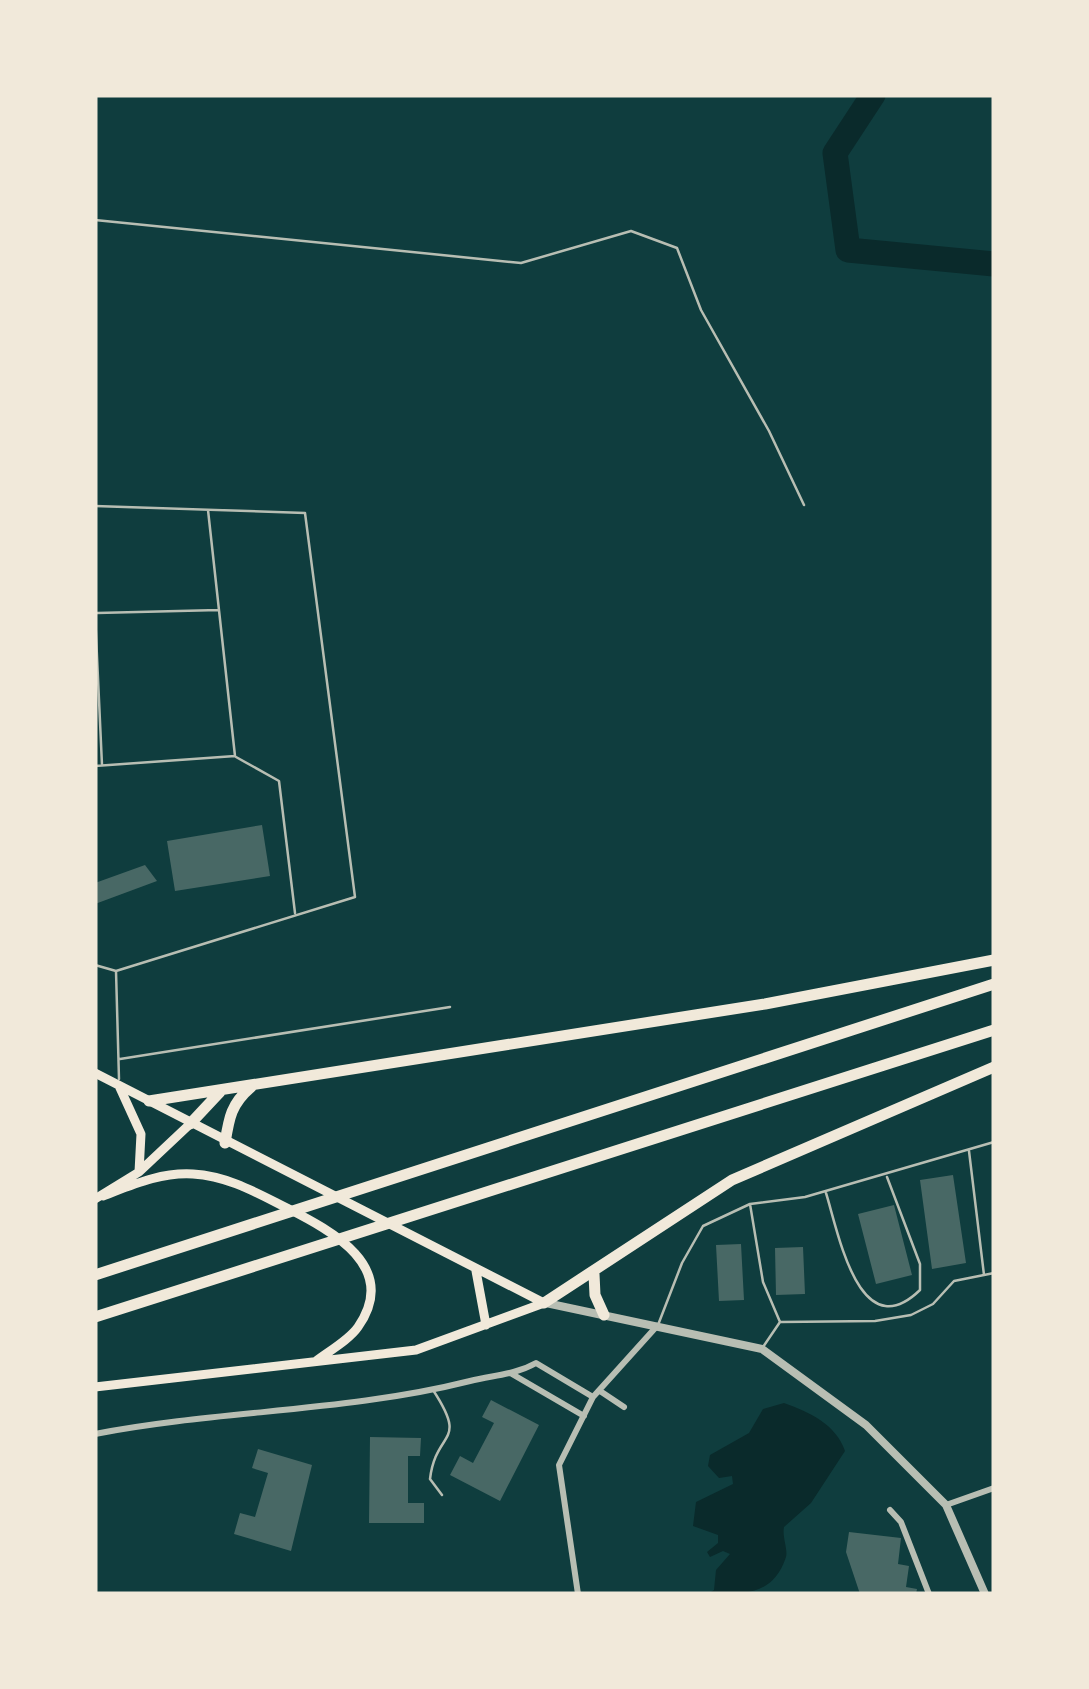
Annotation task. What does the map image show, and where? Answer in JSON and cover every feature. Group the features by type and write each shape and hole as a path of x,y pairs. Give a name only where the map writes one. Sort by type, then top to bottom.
{"highway":[{"path":"149,1101 765,1004 994,960"},
{"path":"95,1274 994,984"},
{"path":"95,1317 994,1030"},
{"path":"544,1303 594,1274 674,1214 732,1180 994,1067"},
{"path":"226,1143 229,1114 235,1101 251,1087"},
{"path":"190,1124 220,1092"},
{"path":"594,1274 595,1295 604,1315"}],"main road":[{"path":"95,1073 544,1303"},
{"path":"119,1086 142,1134 139,1172"},
{"path":"99,1198 139,1172 190,1124"},
{"path":"99,1198 159,1176 215,1176 338,1234 354,1250 368,1276 368,1308 356,1331 314,1363"},
{"path":"476,1271 486,1325"},
{"path":"95,1388 416,1350 544,1303"}],"street":[{"path":"544,1303 762,1348 866,1425 946,1506 984,1594"},
{"path":"578,1594 560,1465 596,1394 657,1326"},
{"path":"95,1434 176,1418 356,1403 511,1374 536,1363 624,1407"},
{"path":"511,1374 584,1416"},
{"path":"946,1506 994,1488"},
{"path":"890,1510 901,1522 929,1594"}],"lane":[{"path":"95,220 521,263 632,232 676,248 701,310 769,430 804,506"},
{"path":"95,506 305,513 355,897 116,972 95,965"},
{"path":"208,510 235,756"},
{"path":"102,767 96,613 219,610"},
{"path":"95,766 235,756 279,781 296,916"},
{"path":"116,972 119,1086"},
{"path":"119,1059 450,1006"},
{"path":"657,1326 682,1263 704,1226 750,1204 825,1192 994,1142"},
{"path":"969,1150 984,1275"},
{"path":"825,1192 855,1286 869,1300 888,1305 909,1300 920,1290 920,1264 887,1175"},
{"path":"750,1204 762,1282 780,1322"},
{"path":"780,1322 874,1321 911,1315 933,1304 954,1280 994,1273"},
{"path":"762,1348 780,1322"},
{"path":"433,1390 452,1418 450,1430 432,1462 430,1479 442,1495"}],"water":[{"path":"784,1403 828,1426 845,1451 811,1503 784,1527 786,1557 773,1580 755,1590 708,1594 714,1590 716,1570 730,1554 723,1551 710,1557 707,1552 718,1543 718,1535 693,1526 696,1502 733,1484 732,1476 719,1478 708,1466 710,1455 749,1433 763,1409"}],"building":[{"path":"262,825 270,876 175,891 167,841"},
{"path":"145,865 157,881 95,904 95,883"},
{"path":"953,1175 966,1263 932,1269 920,1180"},
{"path":"894,1205 912,1275 876,1284 858,1214"},
{"path":"741,1244 744,1300 719,1301 716,1245"},
{"path":"803,1247 805,1294 776,1295 775,1248"},
{"path":"491,1400 539,1425 500,1501 450,1475 460,1456 473,1463 494,1423 482,1417"},
{"path":"370,1437 421,1438 420,1456 408,1456 408,1503 424,1503 424,1523 369,1523"},
{"path":"258,1449 312,1465 291,1551 234,1534 240,1513 255,1517 268,1473 252,1468"},
{"path":"849,1532 901,1538 898,1564 909,1566 906,1587 917,1589 916,1594 860,1594 846,1552"}],"waterway":[{"path":"873,95 835,153 848,250 994,264"}]}
